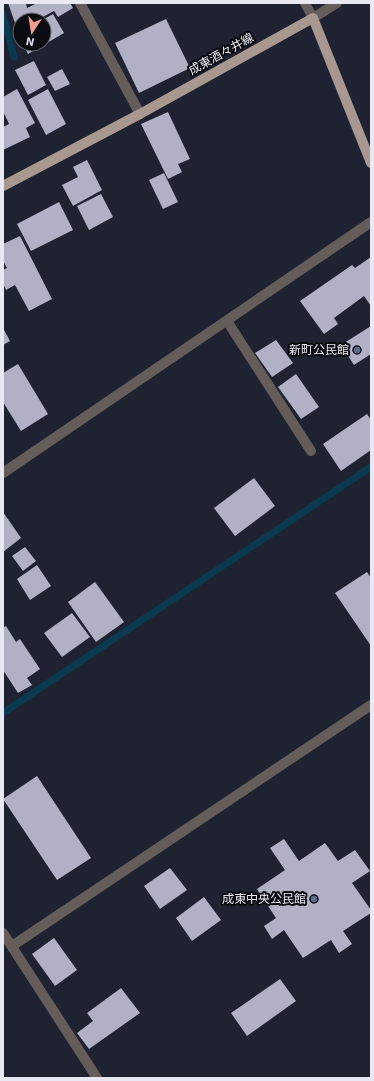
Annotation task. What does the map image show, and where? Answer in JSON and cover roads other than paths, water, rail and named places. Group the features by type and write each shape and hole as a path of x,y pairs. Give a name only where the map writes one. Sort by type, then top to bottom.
{"main road":[{"name":"成東酒々井線","path":"3,186 140,114 313,18"},
{"path":"313,18 371,163"}],"street":[{"path":"80,3 140,114"},
{"path":"305,3 313,18 337,3"},
{"path":"3,473 371,222"},
{"path":"227,320 311,451"},
{"path":"12,946 371,705"},
{"path":"3,933 96,1078"}],"waterway":[{"path":"3,14 14,57"},
{"path":"3,713 371,467"}],"place":[{"name":"新町公民館","path":"357,350"},
{"name":"成東中央公民館","path":"314,899"}]}
